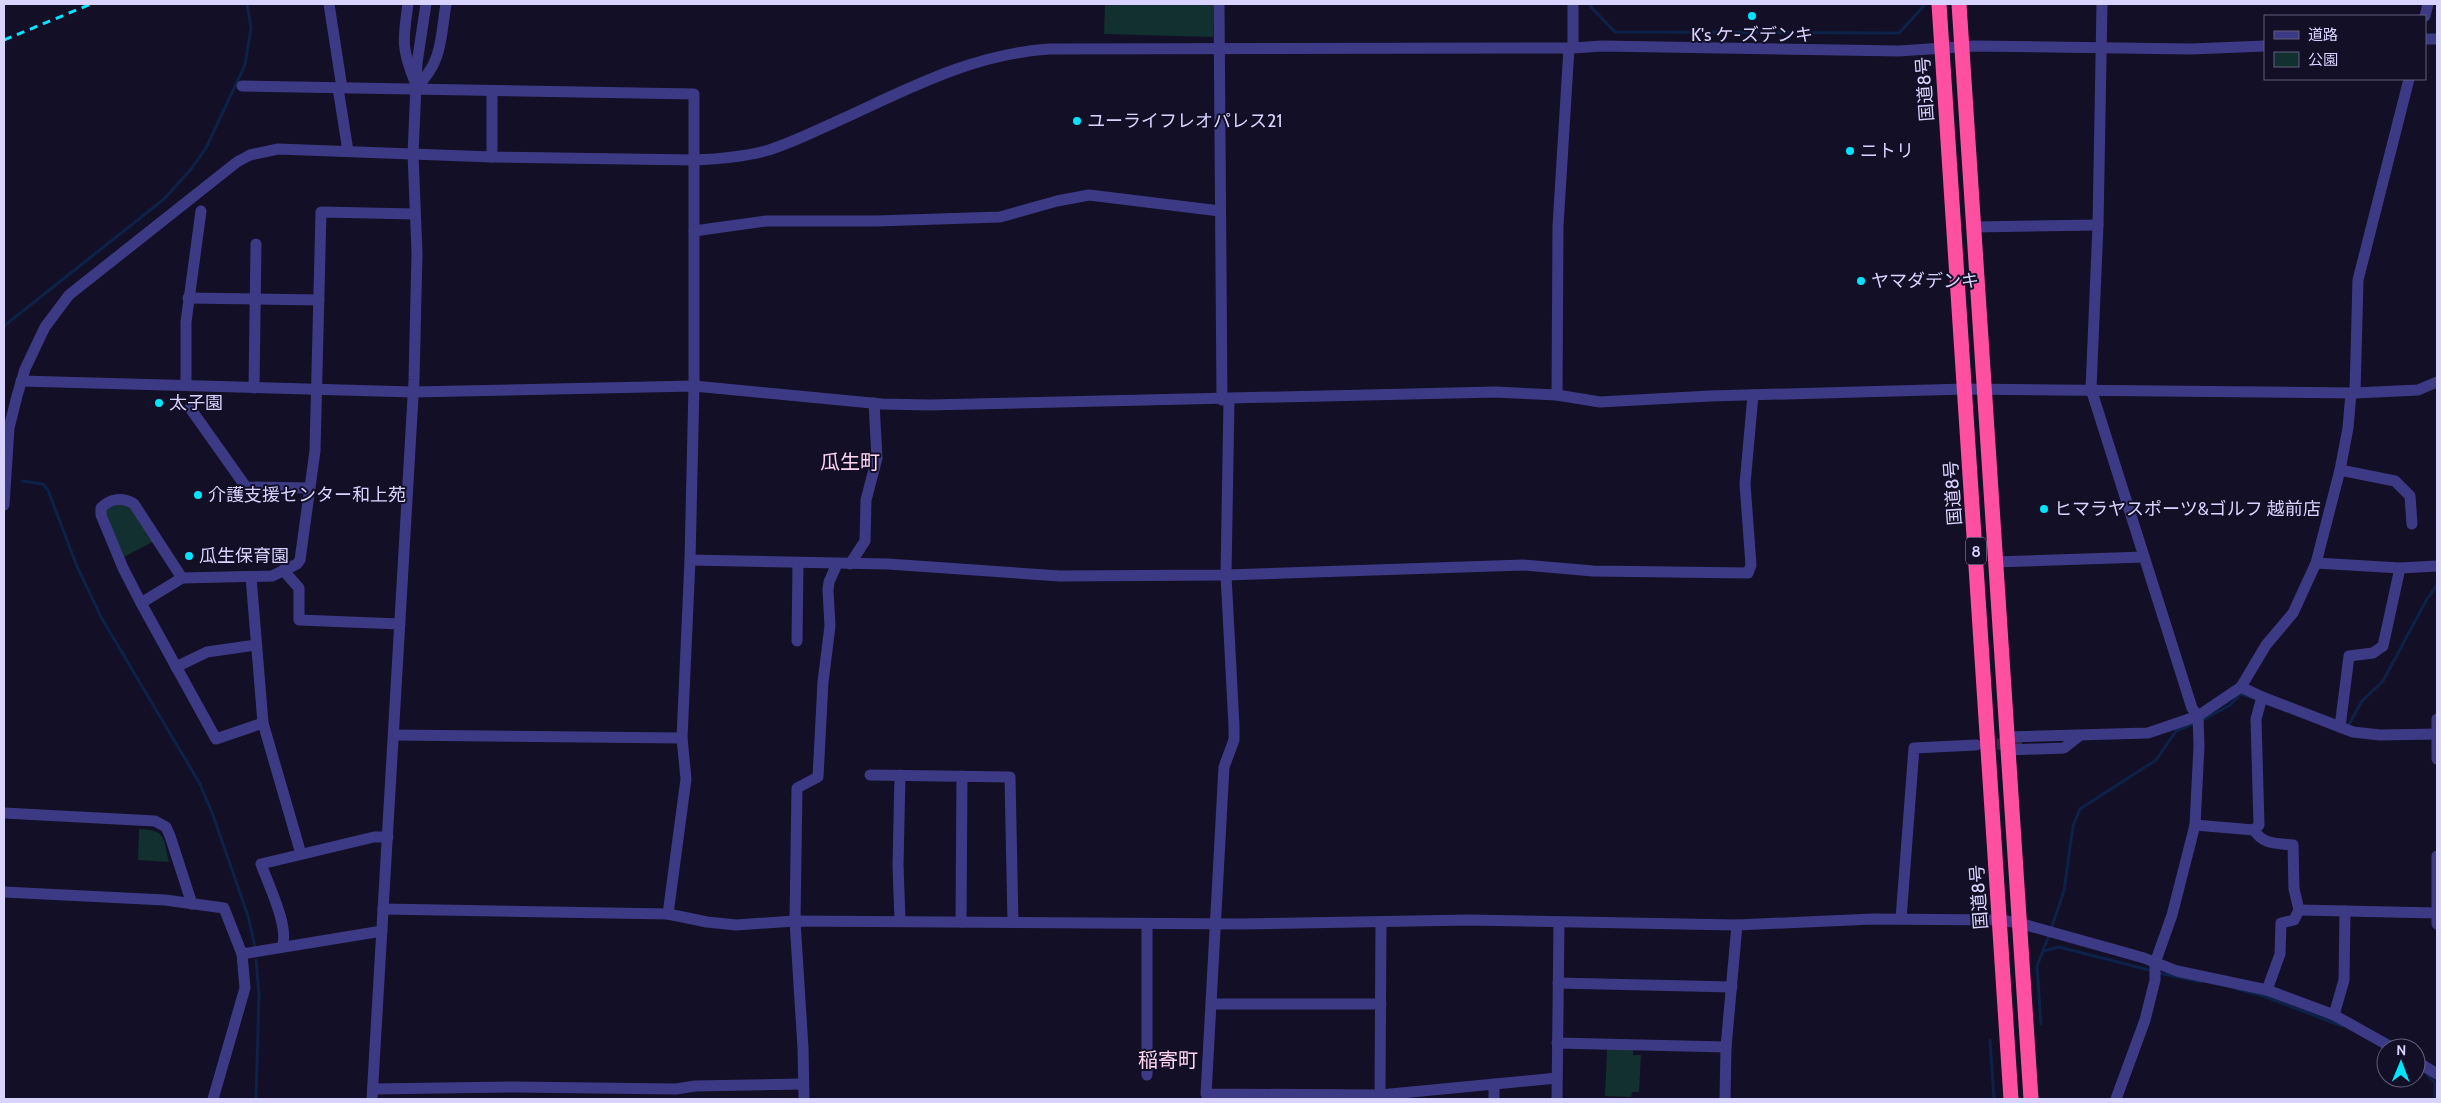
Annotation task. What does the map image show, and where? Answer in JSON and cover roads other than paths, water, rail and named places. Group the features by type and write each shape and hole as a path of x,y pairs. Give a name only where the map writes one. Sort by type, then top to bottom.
{"highway":[{"name":"国道8号","path":"1938,4 2011,1099"},
{"name":"8","path":"1959,4 2031,1099"}],"street":[{"path":"329,4 348,151"},
{"path":"408,4 402,42 415,87"},
{"path":"426,4 415,87 413,154 417,291 413,392 372,1094 514,1087 676,1089 694,1086 803,1084"},
{"path":"415,87 430,74 437,60 446,4"},
{"path":"1219,4 1220,211 1226,400 1226,575 1234,740 1224,767 1217,924 1206,1094 1364,1098 1380,1095 1426,1095 1494,1084 1557,1078"},
{"path":"1557,395 1558,226 1573,4"},
{"path":"2102,4 2103,48 2098,225 2091,390 2192,708 2198,716 2199,746 2195,825 2172,914 2155,963 2155,980 2145,1020 2116,1099"},
{"path":"4,505 9,428 21,381 45,327 69,295 237,162 250,154 278,149 492,157 694,160 724,158 769,150 957,68 998,55 1049,49 1571,48 1602,46 1899,51 1962,47 2191,49 2264,46"},
{"path":"2007,744 2148,733 2198,716 2241,687 2266,645 2293,613 2316,563 2340,470 2353,393 2358,280 2409,80"},
{"path":"242,86 415,87 492,91 694,94 694,386 690,560 682,738 686,779 668,914"},
{"path":"492,91 492,157"},
{"path":"694,231 766,222 1000,217 1057,201 1089,195 1220,211"},
{"path":"186,385 184,342 188,298 201,210"},
{"path":"140,602 182,578 272,576 297,564 300,560 315,451 321,212 415,214"},
{"path":"1974,227 2098,225"},
{"path":"254,388 256,244"},
{"path":"188,298 319,300"},
{"path":"21,381 186,385 204,388 413,392 694,386 874,403 930,405 1226,400 1495,392 1557,395 1600,402 1753,395 1965,389 2353,393 2418,390 2437,382"},
{"path":"690,560 888,564 1060,576 1226,575 1523,565 1593,571 1748,573 1751,565 1745,484 1753,395"},
{"path":"850,564 865,541 866,500 877,458 874,403"},
{"path":"190,408 246,487 310,488"},
{"path":"2340,470 2395,481 2410,496 2412,524"},
{"path":"182,578 134,504 127,499 105,503 101,508 101,515 123,568 216,739 262,723"},
{"path":"1995,562 2144,557"},
{"path":"797,641 798,563"},
{"path":"2316,563 2400,568 2437,566"},
{"path":"804,1099 804,1048 794,921 797,788 818,777 823,682 830,626 828,590 829,582 837,564"},
{"path":"2340,727 2349,656 2373,653 2384,646 2400,568"},
{"path":"283,570 299,588 299,620 400,624"},
{"path":"251,577 262,723 301,854"},
{"path":"176,667 207,652 256,645"},
{"path":"2241,687 2262,698 2367,735 2437,734"},
{"path":"2195,825 2254,830 2259,825 2256,719 2262,698"},
{"path":"2437,719 2437,759"},
{"path":"394,735 682,738"},
{"path":"2022,743 2075,738"},
{"path":"1901,919 1914,748 1976,745"},
{"path":"870,775 1010,777 1013,922"},
{"path":"900,775 898,865 900,921"},
{"path":"961,922 962,776"},
{"path":"4,813 155,821 166,827 192,904"},
{"path":"2254,830 2259,838 2266,842 2293,845 2294,889 2299,910 2294,920 2281,923 2280,954 2267,990"},
{"path":"282,947 285,938 282,923 261,864 374,837 388,837"},
{"path":"2437,856 2437,924"},
{"path":"4,892 192,904 224,908 242,954 245,988 213,1099"},
{"path":"384,909 668,914 707,922 736,925 794,921 900,921 1147,924 1559,922 1737,926 1901,919 2000,920 2019,923 2177,971 2267,990 2334,1015 2376,1038"},
{"path":"2299,910 2437,913"},
{"path":"2334,1015 2344,980 2345,911"},
{"path":"1380,1095 1382,922"},
{"path":"1557,1099 1559,922"},
{"path":"1147,924 1147,1075"},
{"path":"1725,1099 1726,1047 1737,926"},
{"path":"242,954 382,931"},
{"path":"1558,983 1732,987"},
{"path":"1212,1004 1381,1004"},
{"path":"1558,1043 1726,1047"},
{"path":"2426,1067 2437,1074"},
{"path":"1494,1084 1494,1099"}],"waterway":[{"path":"4,326 164,199 192,168 206,148 245,65 251,28 247,4"},
{"path":"1591,4 1591,7 1615,32 1894,33 1899,33 1923,7 1923,4"},
{"path":"22,481 43,484 48,490 76,564 101,617 200,784 213,815 248,916 255,947"},
{"path":"2347,728 2362,701 2383,681 2427,599 2437,585"},
{"path":"2201,721 2230,705 2241,694 2253,698"},
{"path":"2051,929 2064,891 2073,826 2080,809 2156,760 2176,731 2195,723"},
{"path":"2041,1024 2037,966 2049,935"},
{"path":"2044,951 2059,947 2153,971"},
{"path":"256,960 259,995 256,1099"},
{"path":"2159,973 2201,982"},
{"path":"2237,989 2263,996 2342,1026"},
{"path":"1990,1040 1994,1099"},
{"path":"2426,1073 2435,1083 2435,1099"}],"tunnel":[{"path":"1980,745 2022,743"}],"railway":[{"path":"4,40 91,4"}],"place":[{"name":"K's ケ-ズデンキ","path":"1752,16"},
{"name":"ユーライフレオパレス21","path":"1077,121"},
{"name":"ニトリ","path":"1850,151"},
{"name":"ヤマダデンキ","path":"1861,281"},
{"name":"太子園","path":"159,403"},
{"name":"介護支援センター和上苑","path":"198,495"},
{"name":"ヒマラヤスポーツ&ゴルフ 越前店","path":"2044,509"},
{"name":"瓜生保育園","path":"189,556"}],"district":[{"name":"瓜生町","path":"850,462"},
{"name":"稲寄町","path":"1168,1060"}]}
